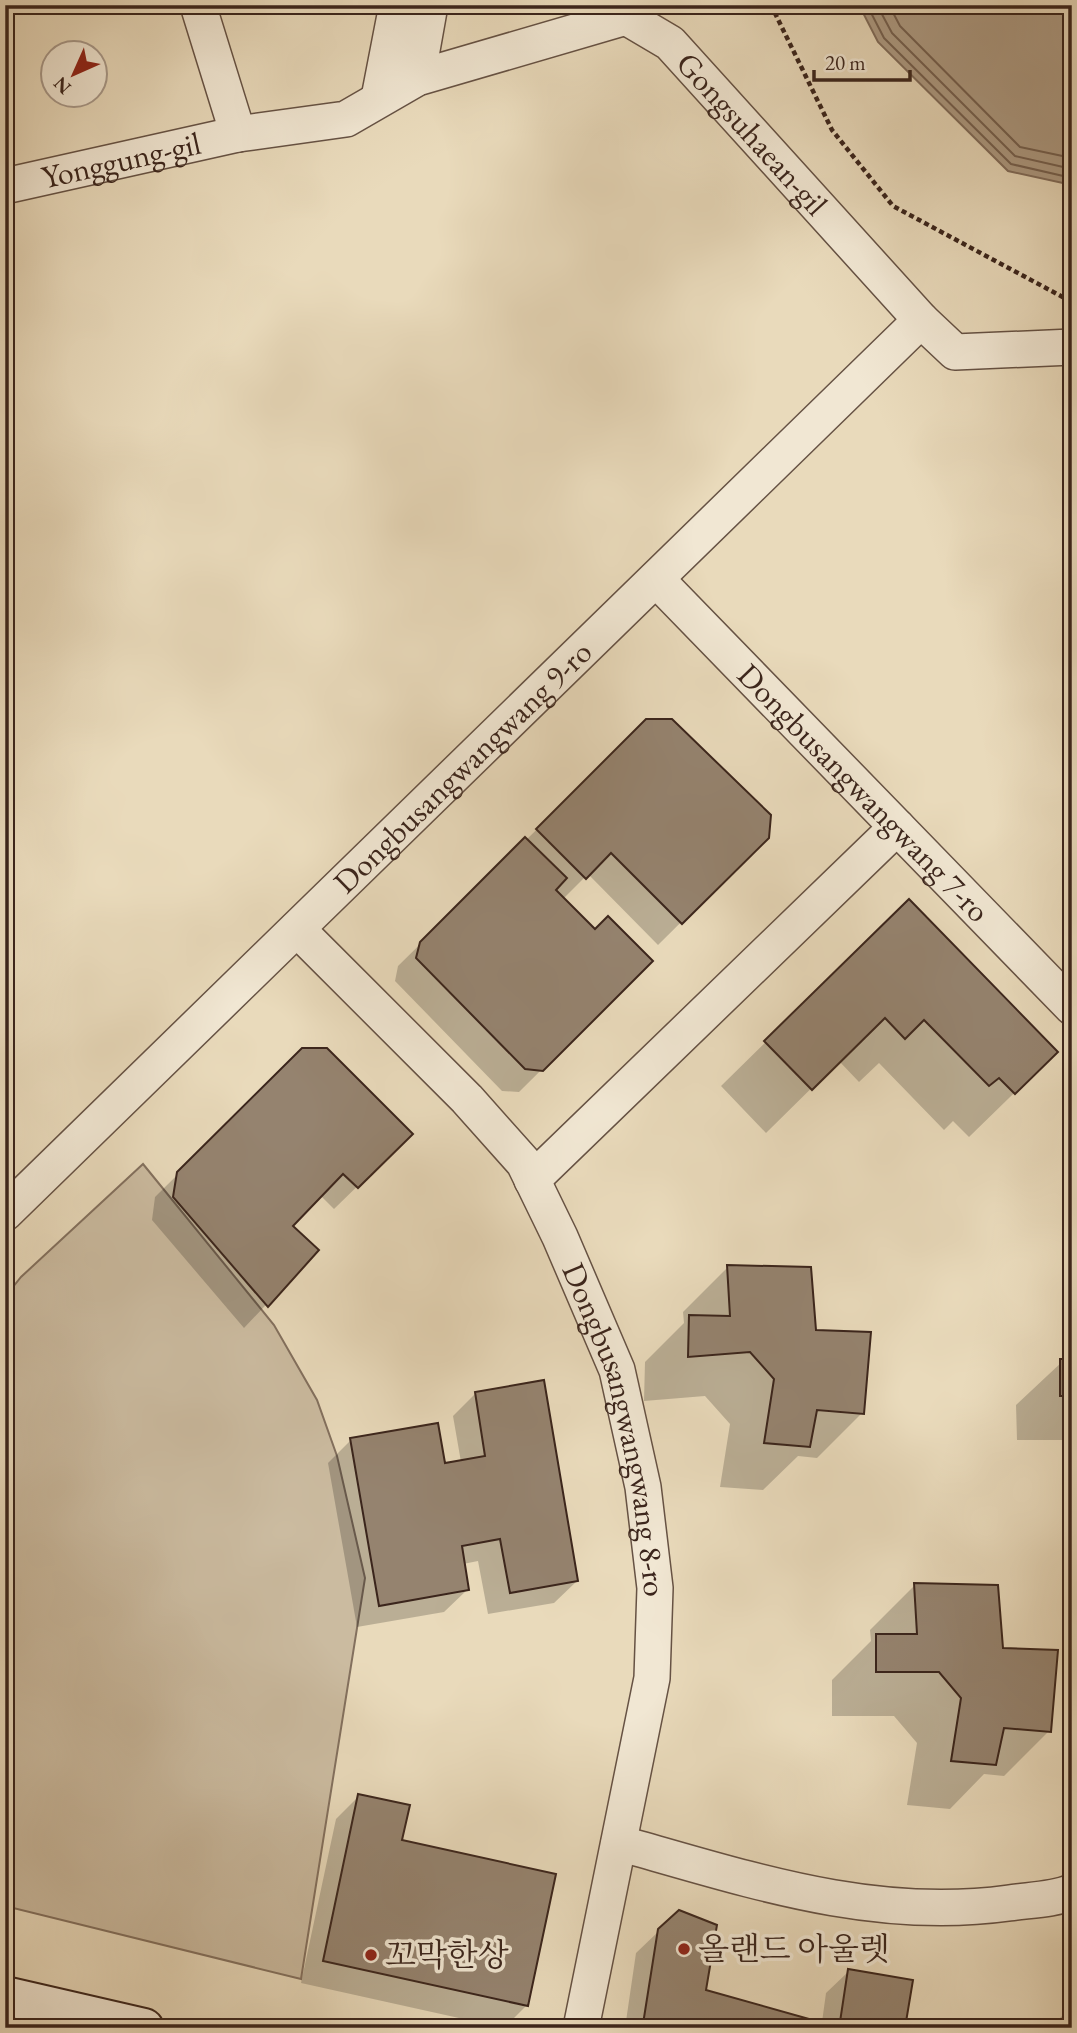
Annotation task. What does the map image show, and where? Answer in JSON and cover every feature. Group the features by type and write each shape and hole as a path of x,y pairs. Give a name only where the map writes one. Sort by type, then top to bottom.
{"main road":[{"path":"5,1996 144,2028"}],"street":[{"path":"198,5 239,134"},
{"path":"379,98 397,5"},
{"path":"417,78 430,5"},
{"name":"Gongsuhaean-gil","path":"239,134 346,119 417,78 626,16 670,43 921,320 955,352 1072,347"},
{"name":"Yonggung-gil","path":"5,186 239,134"},
{"name":"Dongbusangwangwang 9-ro","path":"5,1213 921,320"},
{"name":"Dongbusangwangwang 7-ro","path":"656,579 1072,1007"},
{"path":"532,1180 897,827"},
{"name":"Dongbusangwangwang 8-ro","path":"297,929 467,1099 524,1163 560,1237 617,1370 643,1487 655,1588 652,1678 581,2028"},
{"path":"619,1843 785,1889 900,1909 990,1906 1072,1892"}],"path":[{"path":"771,5 832,130 893,206 1072,303"}],"shaded area":[{"path":"143,1164 274,1325 317,1400 337,1456 365,1578 301,1979 5,1906 5,1297 21,1277"}],"water":[{"path":"859,5 1072,5 1072,185 1008,171 878,42"}],"building":[{"path":"646,719 672,719 771,815 769,838 682,924 611,853 586,879 536,829"},
{"path":"525,837 567,878 556,890 595,929 608,916 653,961 543,1071 525,1069 416,958 420,942"},
{"path":"909,899 1058,1052 1015,1094 999,1078 989,1086 924,1020 905,1039 885,1018 812,1090 764,1041"},
{"path":"302,1048 327,1048 413,1134 358,1188 343,1174 293,1226 319,1250 268,1307 173,1197 177,1172"},
{"path":"727,1265 811,1267 816,1330 871,1332 864,1414 817,1410 810,1447 764,1443 774,1379 750,1352 688,1357 689,1315 730,1316"},
{"path":"1060,1359 1072,1359 1072,1396 1060,1396"},
{"path":"544,1380 578,1581 510,1593 500,1539 462,1546 469,1590 379,1606 350,1438 438,1423 445,1463 485,1456 475,1392"},
{"path":"914,1583 998,1585 1003,1648 1058,1650 1051,1732 1004,1728 996,1765 951,1761 961,1698 939,1672 876,1672 876,1634 917,1634"},
{"path":"358,1794 410,1805 402,1840 556,1874 528,2006 323,1961"},
{"name":"올랜드 아울렛","path":"679,1910 717,1925 706,1990 809,2019 840,2022 848,1969 913,1980 905,2028 646,2028 643,2024 658,1929"}],"place":[{"name":"올랜드 아울렛","path":"684,1949"},
{"name":"꼬막한상","path":"371,1955"}]}
